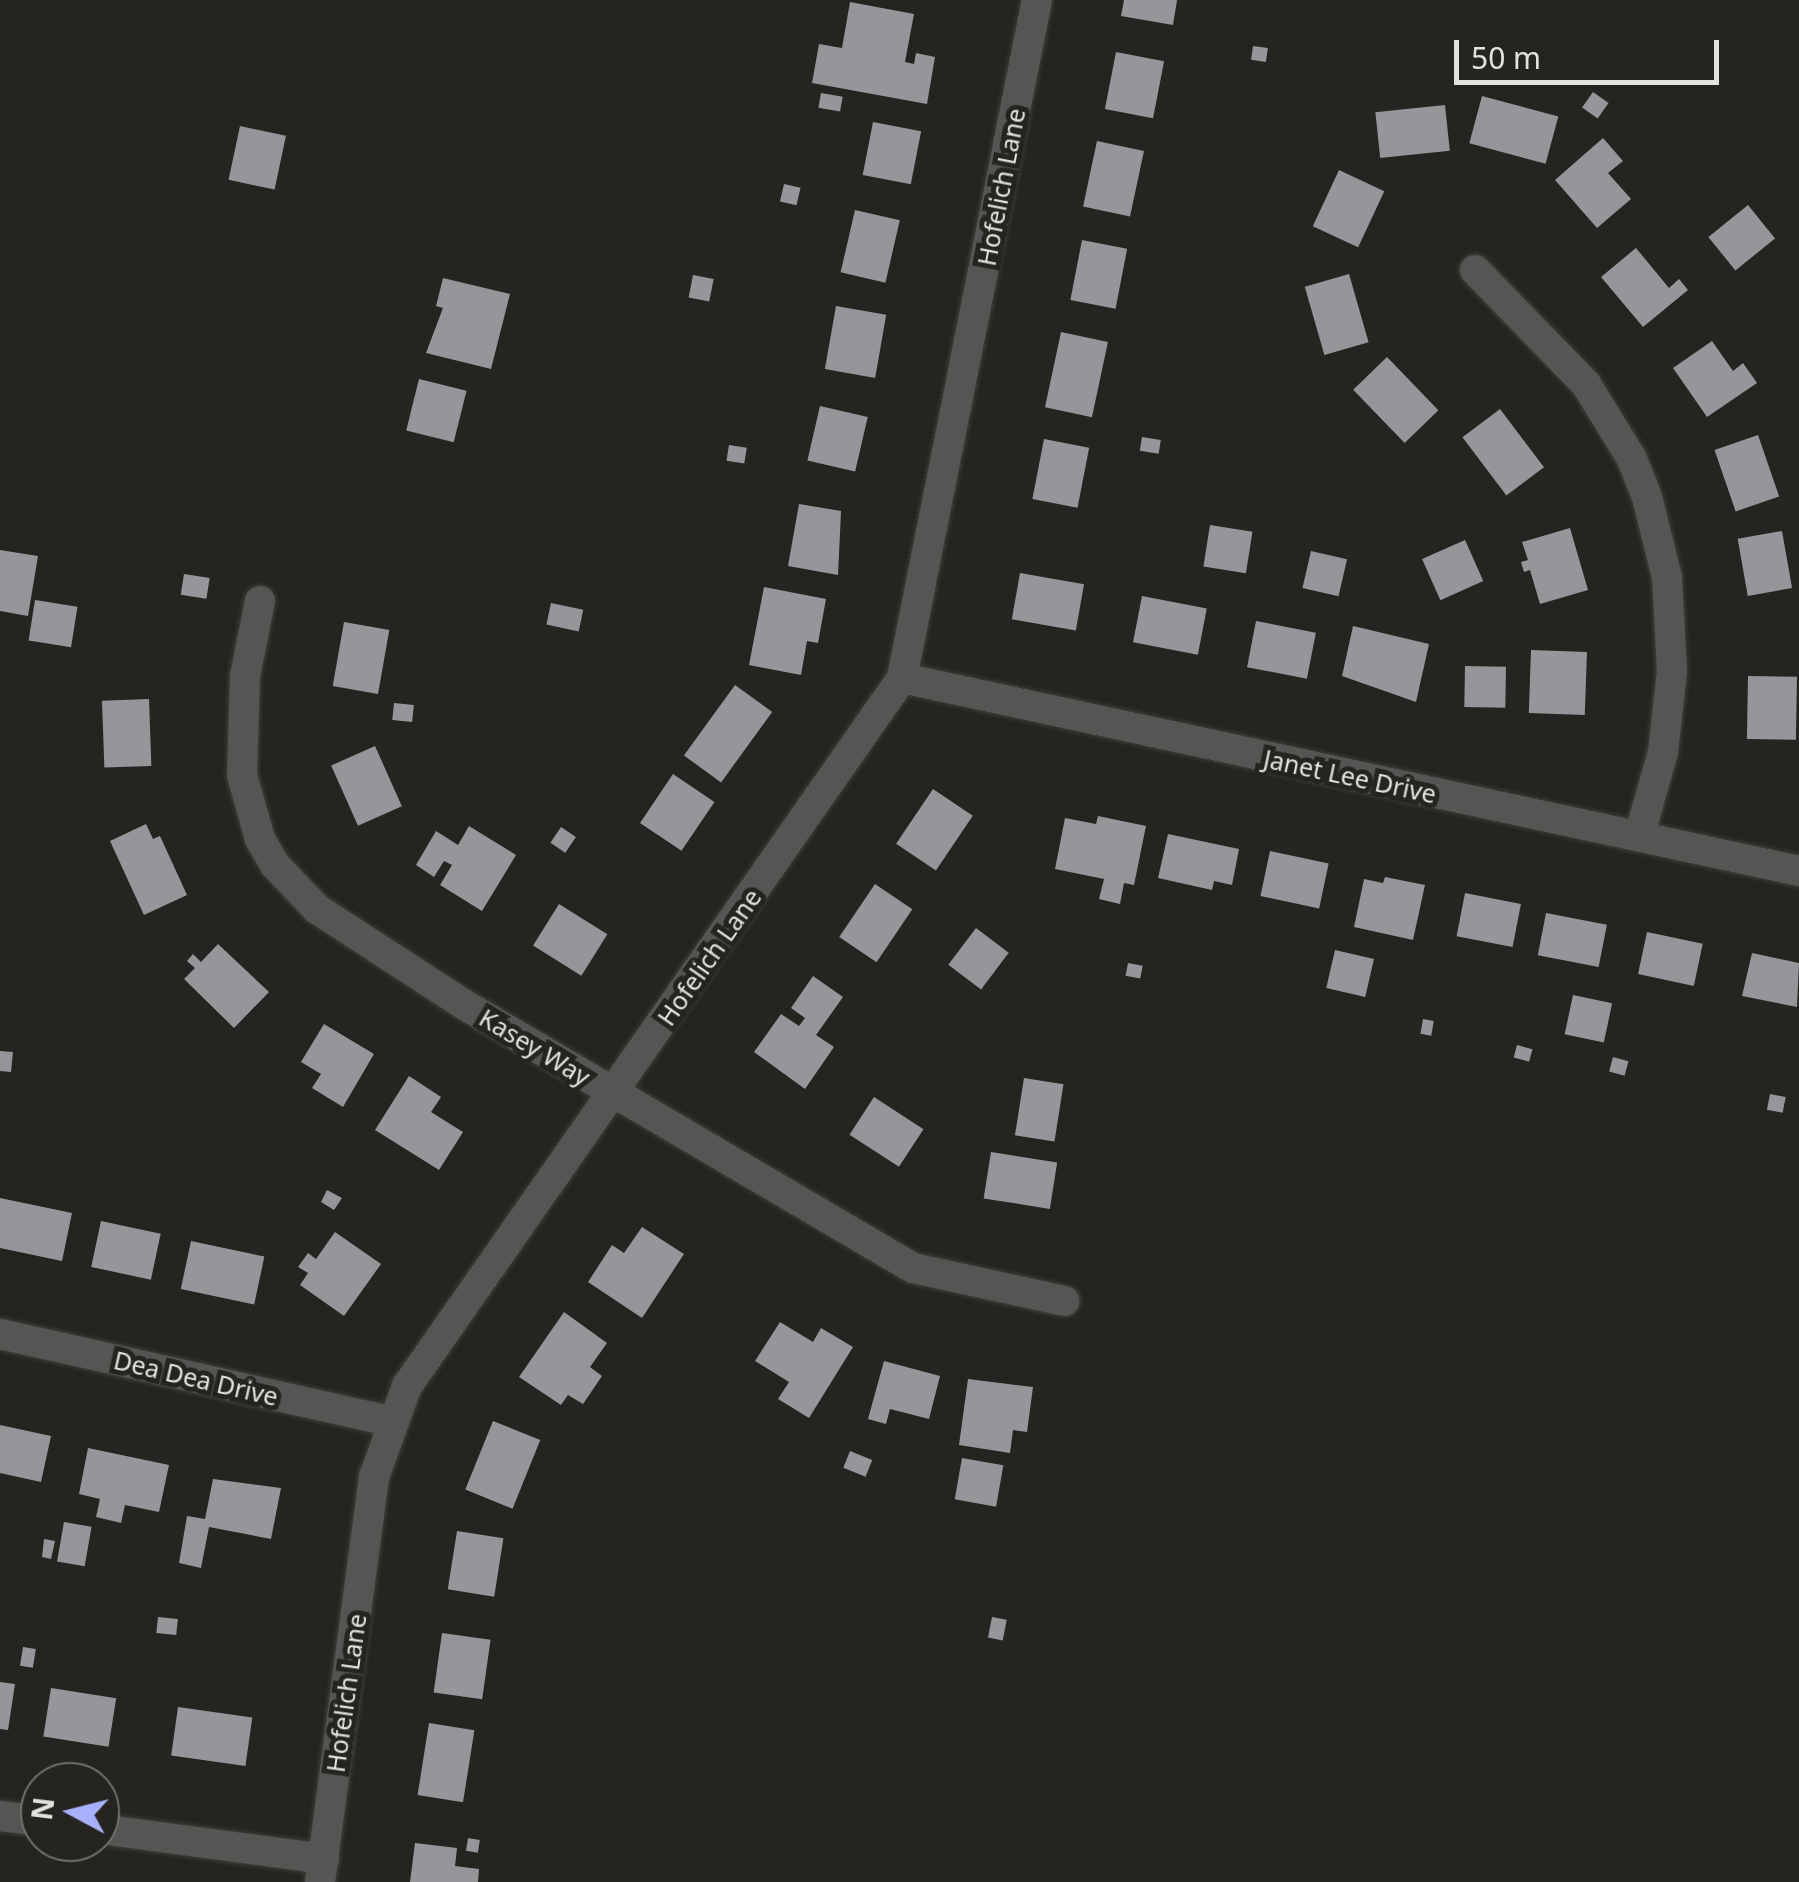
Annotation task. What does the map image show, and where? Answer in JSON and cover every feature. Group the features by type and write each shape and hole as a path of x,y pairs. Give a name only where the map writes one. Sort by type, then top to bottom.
{"street":[{"name":"Hofelich Lane","path":"322,1870 374,1477 407,1386 902,678 1037,0"},
{"path":"1475,270 1586,384 1619,434 1647,497 1667,577 1672,671 1663,752 1639,837"},
{"name":"Kasey Way","path":"260,601 239,738 250,811 275,865 317,908 612,1094 913,1268 1064,1301"},
{"name":"Janet Lee Drive","path":"902,678 1799,871"},
{"name":"Dea Dea Drive","path":"0,1334 393,1422"},
{"path":"120,1833 322,1870"}],"building":[{"path":"1124,0 1177,0 1173,25 1121,16"},
{"path":"850,2 914,14 905,62 914,64 916,53 935,57 927,104 812,83 819,44 842,48"},
{"path":"1253,46 1268,48 1266,62 1251,60"},
{"path":"1116,52 1164,61 1153,118 1105,109"},
{"path":"1593,92 1609,103 1598,118 1582,108"},
{"path":"821,93 843,97 840,112 818,108"},
{"path":"1482,96 1558,116 1546,164 1469,143"},
{"path":"1445,105 1450,151 1380,158 1375,112"},
{"path":"873,122 921,131 911,184 863,175"},
{"path":"240,126 286,136 275,190 229,180"},
{"path":"1603,138 1623,161 1608,173 1631,199 1597,228 1555,180"},
{"path":"1097,141 1144,151 1130,217 1083,207"},
{"path":"1339,170 1384,191 1358,247 1313,226"},
{"path":"784,184 801,188 797,205 780,202"},
{"path":"1748,205 1775,238 1735,271 1708,237"},
{"path":"855,210 900,220 885,283 841,272"},
{"path":"1082,240 1127,249 1116,309 1070,300"},
{"path":"1636,248 1669,288 1679,279 1688,290 1643,327 1601,277"},
{"path":"1349,274 1369,342 1324,355 1305,287"},
{"path":"693,275 714,279 709,302 689,298"},
{"path":"443,278 510,294 491,369 426,353 443,308 436,306"},
{"path":"836,306 886,315 875,378 825,369"},
{"path":"1061,332 1108,342 1092,417 1045,407"},
{"path":"1712,341 1733,371 1743,363 1757,383 1707,417 1673,368"},
{"path":"1387,357 1438,410 1405,443 1353,390"},
{"path":"419,379 467,391 454,442 406,430"},
{"path":"820,406 868,417 855,472 807,461"},
{"path":"1500,409 1544,467 1506,496 1462,437"},
{"path":"1758,435 1779,496 1736,511 1715,450"},
{"path":"1142,437 1161,440 1159,454 1140,451"},
{"path":"1044,439 1089,448 1078,508 1032,499"},
{"path":"729,445 747,448 744,464 726,461"},
{"path":"799,504 841,511 838,575 788,566"},
{"path":"1210,525 1252,532 1246,573 1203,566"},
{"path":"1570,528 1588,590 1540,604 1530,570 1524,572 1521,562 1528,560 1522,542"},
{"path":"1782,531 1792,588 1748,596 1738,539"},
{"path":"1465,540 1483,581 1440,600 1422,559"},
{"path":"0,550 38,556 28,616 0,611"},
{"path":"1311,551 1347,559 1339,596 1302,588"},
{"path":"1020,573 1084,584 1076,631 1012,619"},
{"path":"184,574 210,578 206,599 181,595"},
{"path":"764,587 826,599 818,643 807,641 801,675 749,665"},
{"path":"1142,596 1207,609 1198,655 1133,642"},
{"path":"35,600 77,607 71,647 29,640"},
{"path":"551,603 583,610 579,631 546,625"},
{"path":"1256,621 1316,633 1307,679 1247,667"},
{"path":"344,622 389,630 378,694 333,686"},
{"path":"1353,626 1429,644 1416,702 1342,676"},
{"path":"1531,650 1587,652 1585,715 1529,713"},
{"path":"1465,666 1506,667 1505,708 1464,707"},
{"path":"1748,676 1797,677 1796,740 1747,739"},
{"path":"735,685 772,712 721,782 684,755"},
{"path":"149,699 151,766 104,768 102,701"},
{"path":"394,703 414,705 412,722 392,720"},
{"path":"375,746 402,806 358,826 331,766"},
{"path":"673,774 714,802 681,851 640,823"},
{"path":"933,789 973,816 936,871 896,844"},
{"path":"1098,816 1146,826 1134,885 1124,883 1120,904 1099,899 1104,879 1055,869 1065,818 1096,824"},
{"path":"146,824 153,839 160,836 187,895 144,915 110,841"},
{"path":"469,826 516,855 482,911 440,885 452,865 444,861 434,877 416,865 436,831 458,845"},
{"path":"561,827 576,837 565,853 550,843"},
{"path":"1168,834 1239,849 1232,885 1214,881 1212,890 1158,878"},
{"path":"1270,851 1329,863 1319,908 1260,896"},
{"path":"1385,877 1425,885 1413,940 1354,927 1364,879 1383,883"},
{"path":"875,884 912,909 877,962 839,937"},
{"path":"1465,893 1521,904 1513,947 1457,936"},
{"path":"559,904 607,934 581,976 533,946"},
{"path":"1546,913 1607,925 1599,967 1538,955"},
{"path":"976,928 1009,953 981,989 948,965"},
{"path":"1647,932 1703,944 1694,986 1638,974"},
{"path":"218,944 269,992 234,1028 184,979 195,968 187,961 193,954 201,962"},
{"path":"1335,950 1374,959 1365,997 1326,988"},
{"path":"1752,953 1799,963 1797,1007 1742,996"},
{"path":"1128,963 1143,966 1140,979 1126,976"},
{"path":"813,976 843,997 816,1035 834,1047 805,1089 754,1052 781,1014 799,1026 805,1018 791,1008"},
{"path":"1573,995 1612,1003 1604,1042 1565,1034"},
{"path":"1423,1019 1434,1021 1431,1036 1420,1034"},
{"path":"324,1024 374,1054 343,1107 312,1088 321,1074 301,1062"},
{"path":"1517,1045 1532,1049 1529,1062 1514,1058"},
{"path":"0,1051 13,1052 11,1072 0,1071"},
{"path":"1613,1057 1628,1061 1625,1076 1609,1071"},
{"path":"409,1076 441,1097 431,1112 463,1132 439,1170 375,1130"},
{"path":"1024,1078 1064,1084 1054,1142 1015,1135"},
{"path":"1770,1094 1786,1097 1783,1113 1767,1110"},
{"path":"874,1097 923,1129 899,1167 849,1135"},
{"path":"991,1152 1057,1162 1050,1209 984,1198"},
{"path":"327,1190 342,1198 334,1210 321,1202"},
{"path":"0,1198 72,1213 62,1261 0,1248"},
{"path":"101,1221 161,1234 151,1280 91,1267"},
{"path":"642,1227 684,1254 642,1318 588,1282 612,1245 624,1253"},
{"path":"335,1232 381,1264 344,1316 300,1285 308,1273 298,1267 308,1253 316,1259"},
{"path":"191,1241 264,1257 254,1305 181,1289"},
{"path":"564,1312 607,1343 590,1367 602,1376 583,1404 568,1395 561,1405 519,1377"},
{"path":"780,1322 813,1342 821,1328 853,1347 809,1418 778,1399 789,1382 755,1361"},
{"path":"884,1361 940,1376 929,1419 890,1409 886,1424 868,1419"},
{"path":"968,1379 1033,1387 1027,1432 1013,1430 1010,1453 959,1445"},
{"path":"493,1421 540,1440 513,1509 465,1490"},
{"path":"0,1425 51,1436 41,1482 0,1473"},
{"path":"88,1448 169,1465 159,1512 125,1505 121,1523 96,1517 100,1499 79,1494"},
{"path":"850,1451 872,1460 866,1477 843,1468"},
{"path":"962,1458 1003,1465 996,1507 955,1499"},
{"path":"213,1479 281,1488 271,1539 209,1527 201,1568 179,1563 187,1516 205,1519"},
{"path":"64,1522 92,1527 85,1566 57,1561"},
{"path":"457,1531 503,1538 494,1597 448,1589"},
{"path":"44,1539 55,1541 51,1559 42,1557"},
{"path":"158,1617 178,1619 176,1635 156,1633"},
{"path":"992,1617 1007,1620 1003,1640 988,1638"},
{"path":"442,1633 491,1640 482,1699 434,1692"},
{"path":"23,1647 36,1649 33,1668 20,1666"},
{"path":"0,1682 15,1684 8,1730 0,1729"},
{"path":"51,1688 116,1698 109,1747 43,1736"},
{"path":"178,1707 252,1717 245,1766 171,1756"},
{"path":"429,1723 474,1730 463,1802 418,1795"},
{"path":"468,1838 480,1840 478,1853 466,1851"},
{"path":"415,1843 457,1848 455,1866 479,1869 478,1882 410,1882"}]}
